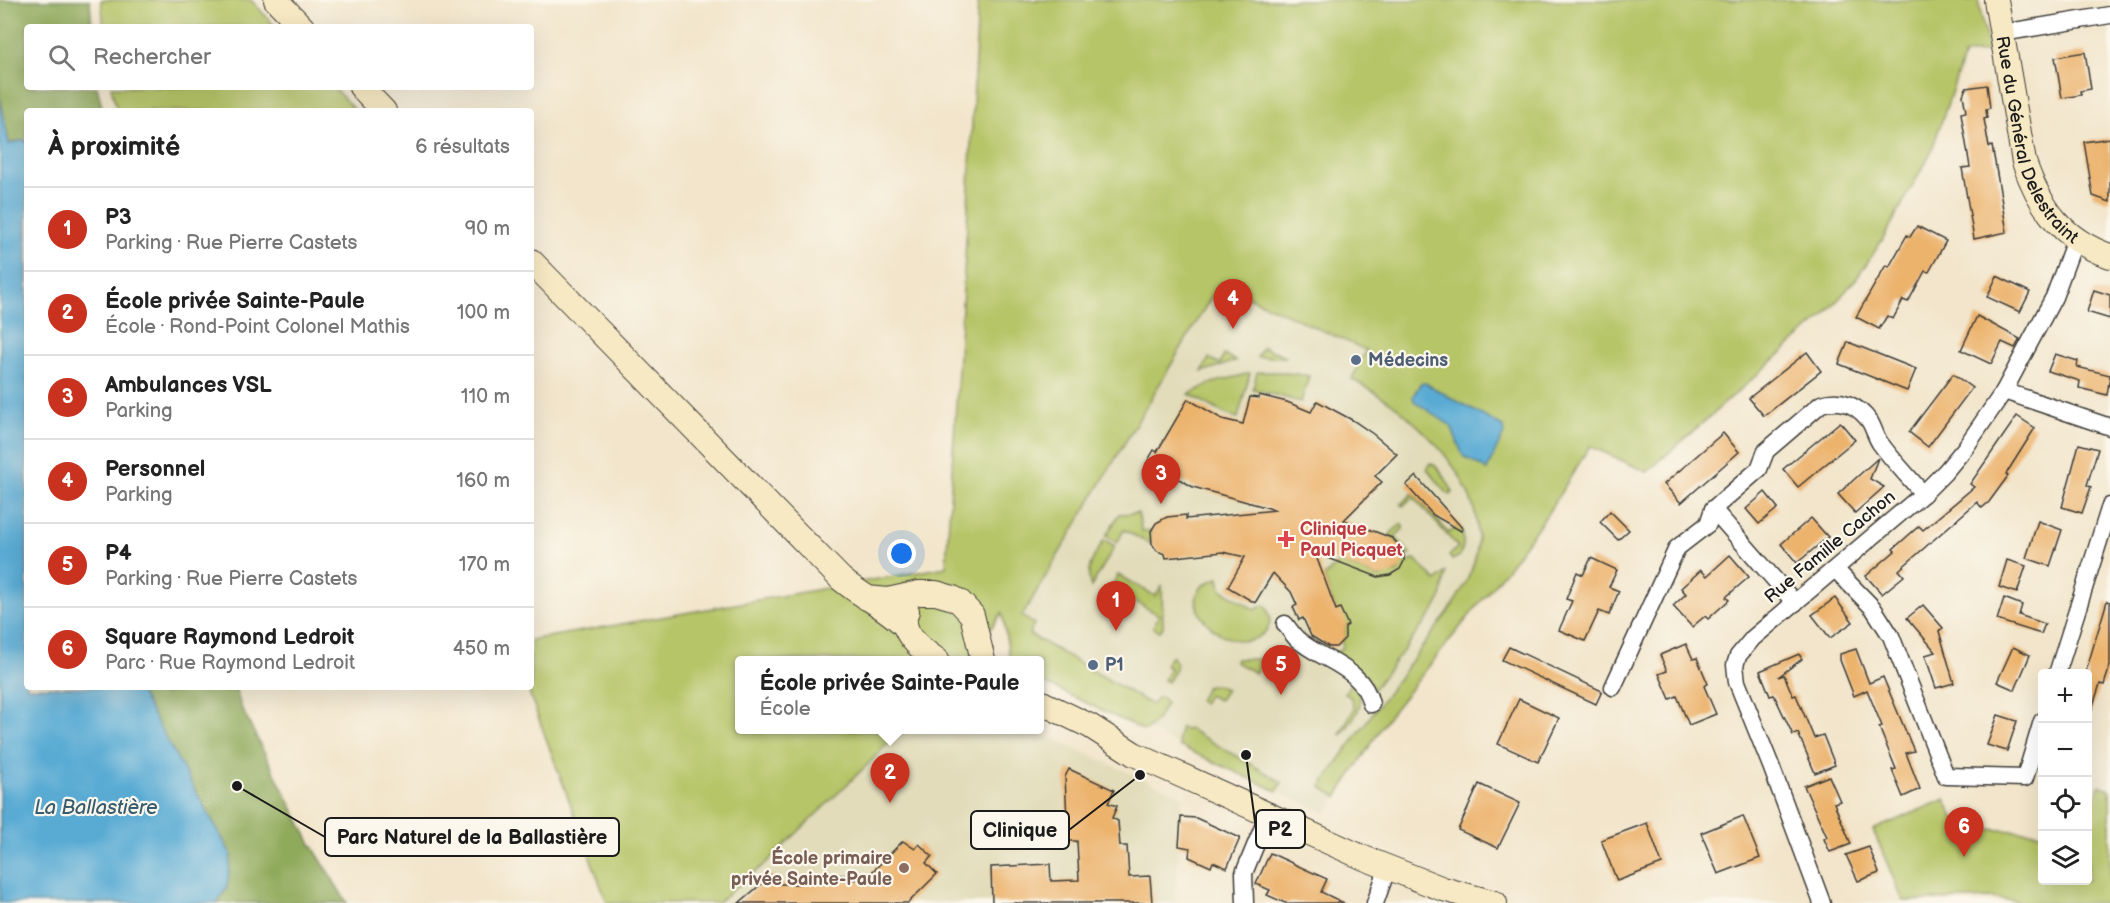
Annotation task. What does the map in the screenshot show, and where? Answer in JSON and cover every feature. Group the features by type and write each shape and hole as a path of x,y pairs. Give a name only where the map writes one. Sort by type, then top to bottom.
{"street":[{"path":"276,0 299,24"},
{"name":"Rue du Général Delestraint","path":"1996,0 2024,162 2033,188 2044,208 2075,240 2110,256"},
{"path":"2001,33 2110,15"},
{"path":"364,90 381,108"},
{"name":"Rue Famille Cachon","path":"1822,903 1735,674 1738,656 1742,649 1923,494 1965,448 2004,391 2054,297 2075,240"},
{"path":"534,264 833,571 865,598 893,614 913,639 931,656"},
{"path":"2004,391 2110,427"},
{"path":"1612,687 1677,548 1708,524 1713,509 1759,469 1766,451 1821,404 1832,400 1848,403 1861,412 1871,423 1879,441 1923,494"},
{"path":"2059,669 2110,506"},
{"path":"1713,509 1795,603"},
{"path":"1835,569 1873,608 1891,636 1946,776 2025,778 2042,723"},
{"path":"865,598 888,600 919,593 945,594 960,602 972,615 979,651"},
{"path":"904,625 905,613 909,608 926,603 939,604 960,615 979,651"},
{"path":"1285,624 1297,639 1356,676 1369,694 1371,704"},
{"path":"1044,704 1090,726 1134,754 1268,815 1443,889 1495,903"},
{"path":"1044,721 1080,740 1134,754"},
{"path":"1245,903 1244,873 1268,815"},
{"path":"1375,903 1388,867"}],"shaded area":[{"name":"Clinique Paul Picquet","path":"1199,266 1590,446 1548,513 1510,565 1389,716 1326,814 1044,683 1044,656 1009,656 1002,613"},
{"path":"897,734 1042,734 1182,796 1175,903 717,903 766,863"}],"green space":[{"path":"0,0 90,0 92,24 24,24 24,90 98,90 102,108 24,108 24,140 9,144 0,98"},
{"path":"101,0 251,0 273,24 104,24"},
{"path":"978,0 1978,0 1989,51 1964,55 1931,153 1883,239 1857,278 1826,314 1647,472 1590,446 1548,513 1510,565 1389,716 1337,797 1321,787 1447,614 1466,582 1477,550 1478,530 1474,510 1468,492 1458,474 1433,441 1395,406 1352,379 1366,350 1219,284 1022,616 1034,624 1029,634 1152,705 1158,697 1163,698 1166,703 1152,726 1145,731 1044,683 1044,656 1009,656 1002,613 971,656 735,656 735,734 897,734 766,863 717,903 607,903 528,690 534,690 534,639 946,567"},
{"path":"112,90 336,90 353,108 116,108"},
{"path":"1263,347 1275,351 1285,357 1257,357"},
{"path":"1224,355 1236,361 1202,372 1209,358 1220,364"},
{"path":"1257,372 1309,376 1301,402 1253,389"},
{"path":"1250,373 1238,418 1225,414 1189,394 1209,384"},
{"path":"1430,463 1443,475 1453,492 1451,495 1427,469"},
{"path":"1413,493 1449,533 1459,525 1463,541 1458,557 1452,560 1449,556 1458,547 1413,497 1403,506 1401,504"},
{"path":"1138,513 1142,531 1151,531 1150,544 1124,530 1117,543 1106,536 1119,514"},
{"path":"1401,524 1404,528 1395,537 1411,554 1409,555 1404,555 1400,546 1390,537 1391,533"},
{"path":"1104,540 1115,546 1091,587 1090,568"},
{"path":"1415,559 1436,581 1446,572 1441,598 1434,611 1373,690 1366,677 1333,654 1342,648 1345,627 1348,625 1336,610 1324,577 1339,562 1380,578 1397,572 1404,561 1409,562"},
{"path":"1118,575 1155,596 1162,586 1163,627 1161,630 1158,631 1153,627 1159,615 1111,588"},
{"path":"1219,578 1221,589 1255,610 1266,606 1270,623 1265,632 1251,640 1236,640 1221,634 1208,624 1199,611 1196,598 1202,587"},
{"path":"1171,656 1176,666 1168,682 1164,680 1170,668 1165,665"},
{"path":"1236,659 1262,660 1255,673 1235,662"},
{"path":"1351,682 1357,690 1360,703 1355,716 1341,735 1354,709 1351,698 1345,693"},
{"path":"1216,685 1226,689 1219,700 1208,695 1203,704 1199,701 1206,687"},
{"path":"139,690 161,690 164,695 170,690 236,690 241,707 310,842 347,903 217,903 227,887 231,854"},
{"path":"1181,727 1189,729 1282,782 1277,791 1179,746 1178,738"},
{"path":"2099,785 2110,789 2110,903 2030,903 1991,898 1903,901 1873,830 1945,799 1959,827 2038,833 2038,885 2092,885 2092,810"}],"water":[{"name":"La Ballastière","path":"0,98 9,144 24,140 24,690 139,690 231,854 227,887 217,903 0,903"},
{"path":"1425,383 1503,427 1504,433 1487,470 1463,456 1451,426 1414,401 1413,396 1420,384"}],"building":[{"path":"2085,52 2091,89 2080,91 2081,95 2062,98 2055,57"},
{"path":"1987,85 1990,108 1986,109 1987,118 1984,119 1989,147 1992,146 2007,232 1974,239 1962,168 1970,167 1961,113 1966,112 1963,95 1966,88"},
{"path":"2110,138 2110,202 2093,196 2084,142"},
{"path":"1917,226 1946,241 1929,272 1925,271 1908,302 1903,300 1893,319 1887,316 1879,329 1856,317 1886,265 1889,267 1907,235 1910,237"},
{"path":"1997,276 2030,292 2020,312 1987,297"},
{"path":"2094,290 2110,295 2110,319 2087,312"},
{"path":"1977,316 2020,339 2015,348 2002,342 1991,364 1961,350"},
{"path":"1848,342 1916,369 1907,391 1839,364"},
{"path":"1807,352 1821,371 1764,416 1749,398"},
{"path":"2055,354 2078,361 2077,367 2110,375 2107,395 2079,388 2080,381 2048,371"},
{"path":"1953,374 1972,388 1928,447 1909,432"},
{"name":"Clinique Paul Picquet","path":"1259,395 1287,402 1311,412 1317,401 1354,421 1397,454 1375,476 1382,482 1344,520 1392,538 1400,546 1404,555 1400,569 1390,575 1378,577 1315,553 1336,610 1340,608 1348,625 1345,627 1345,638 1336,647 1329,647 1311,636 1303,618 1299,620 1293,607 1297,605 1291,592 1273,573 1255,603 1228,587 1245,557 1223,552 1166,558 1165,554 1157,551 1152,544 1151,531 1156,523 1167,517 1186,515 1186,519 1276,510 1193,487 1167,472 1165,475 1146,464 1154,450 1157,452 1188,399 1222,419 1243,424 1250,397 1259,398"},
{"path":"2017,416 2035,428 2006,474 2008,476 1989,502 1982,508 1977,502 1899,570 1904,576 1882,594 1866,576 1919,526 1923,530 1974,487 1970,484"},
{"path":"1840,422 1855,440 1798,487 1783,469"},
{"path":"1723,433 1739,452 1681,503 1664,484"},
{"path":"2079,444 2098,449 2087,485 2091,487 2082,513 2062,507"},
{"path":"1878,458 1870,479 1884,487 1855,513 1838,494"},
{"path":"1416,476 1463,529 1461,531 1433,515 1406,485"},
{"path":"1765,492 1778,508 1759,524 1746,509"},
{"path":"1610,511 1629,530 1618,540 1600,522"},
{"path":"1811,518 1828,537 1797,563 1781,544"},
{"path":"2038,521 2062,530 2050,566 2026,558"},
{"path":"1730,555 1749,577 1726,597 1729,600 1708,619 1705,616 1692,627 1673,606 1686,594 1681,588 1701,570 1707,576"},
{"path":"1591,558 1617,570 1609,587 1619,591 1609,615 1599,611 1585,641 1559,630 1572,601 1566,599 1577,572 1583,575"},
{"path":"2007,560 2026,566 2017,593 1999,587"},
{"path":"1835,598 1853,622 1830,638 1812,615"},
{"path":"2004,598 2022,605 2019,615 2045,624 2041,634 1997,620"},
{"path":"2107,601 2110,602 2110,666 2104,685 2100,684 2092,709 2092,669 2087,669"},
{"path":"1923,605 1943,628 1939,631 1954,683 1936,688 1925,655 1936,652 1907,618"},
{"path":"1686,644 1693,659 1697,658 1708,684 1704,686 1716,714 1689,725 1677,696 1670,699 1659,674 1667,671 1660,655"},
{"path":"1509,647 1602,691 1596,704 1502,660"},
{"path":"2013,647 2030,655 2015,690 1997,682"},
{"path":"1856,649 1869,683 1883,677 1914,751 1906,753 1920,789 1903,797 1892,770 1896,769 1879,727 1882,726 1867,690 1854,696 1840,660 1840,654"},
{"path":"1799,654 1802,659 1778,677 1784,675 1793,696 1796,695 1814,738 1823,735 1835,765 1815,773 1798,733 1793,735 1774,695 1770,696 1760,671"},
{"path":"1519,699 1559,718 1538,762 1498,744"},
{"path":"1998,715 2017,721 2007,751 1987,745"},
{"path":"1069,769 1114,790 1108,803 1117,806 1112,818 1118,821 1120,846 1127,846 1129,877 1150,876 1152,903 992,903 991,867 1050,864 1051,881 1079,880 1077,841 1068,841 1065,777"},
{"path":"1829,776 1840,801 1834,803 1851,844 1830,852 1824,839 1827,837 1804,786"},
{"path":"1479,784 1520,803 1498,848 1458,830"},
{"path":"1743,816 1760,858 1718,874 1701,833"},
{"path":"1181,817 1196,818 1240,838 1227,868 1213,862 1211,867 1189,857 1190,848 1179,846"},
{"path":"1647,823 1662,864 1617,881 1601,840"},
{"name":"École primaire privée Sainte-Paule","path":"903,841 915,849 919,844 932,856 926,863 937,874 908,903 739,903 772,875 779,884 799,884 799,876 845,875 845,880 865,879"},
{"path":"1869,847 1879,873 1858,881 1846,855"},
{"path":"1270,853 1327,879 1321,892 1344,903 1285,903 1267,895 1270,890 1256,884"}],"place":[{"name":"Personnel","path":"1233,329"},
{"name":"Médecins","path":"1356,360"},
{"name":"Ambulances VSL","path":"1161,504"},
{"name":"Clinique Paul Picquet","path":"1286,539"},
{"name":"P3","path":"1116,631"},
{"name":"P1","path":"1093,665"},
{"name":"P4","path":"1281,695"},
{"name":"P2","path":"1246,755"},
{"name":"Clinique","path":"1140,775"},
{"name":"Parc Naturel de la Ballastière","path":"237,786"},
{"name":"École privée Sainte-Paule","path":"890,803"},
{"name":"Square Raymond Ledroit","path":"1964,857"},
{"name":"École primaire privée Sainte-Paule","path":"904,868"}]}
